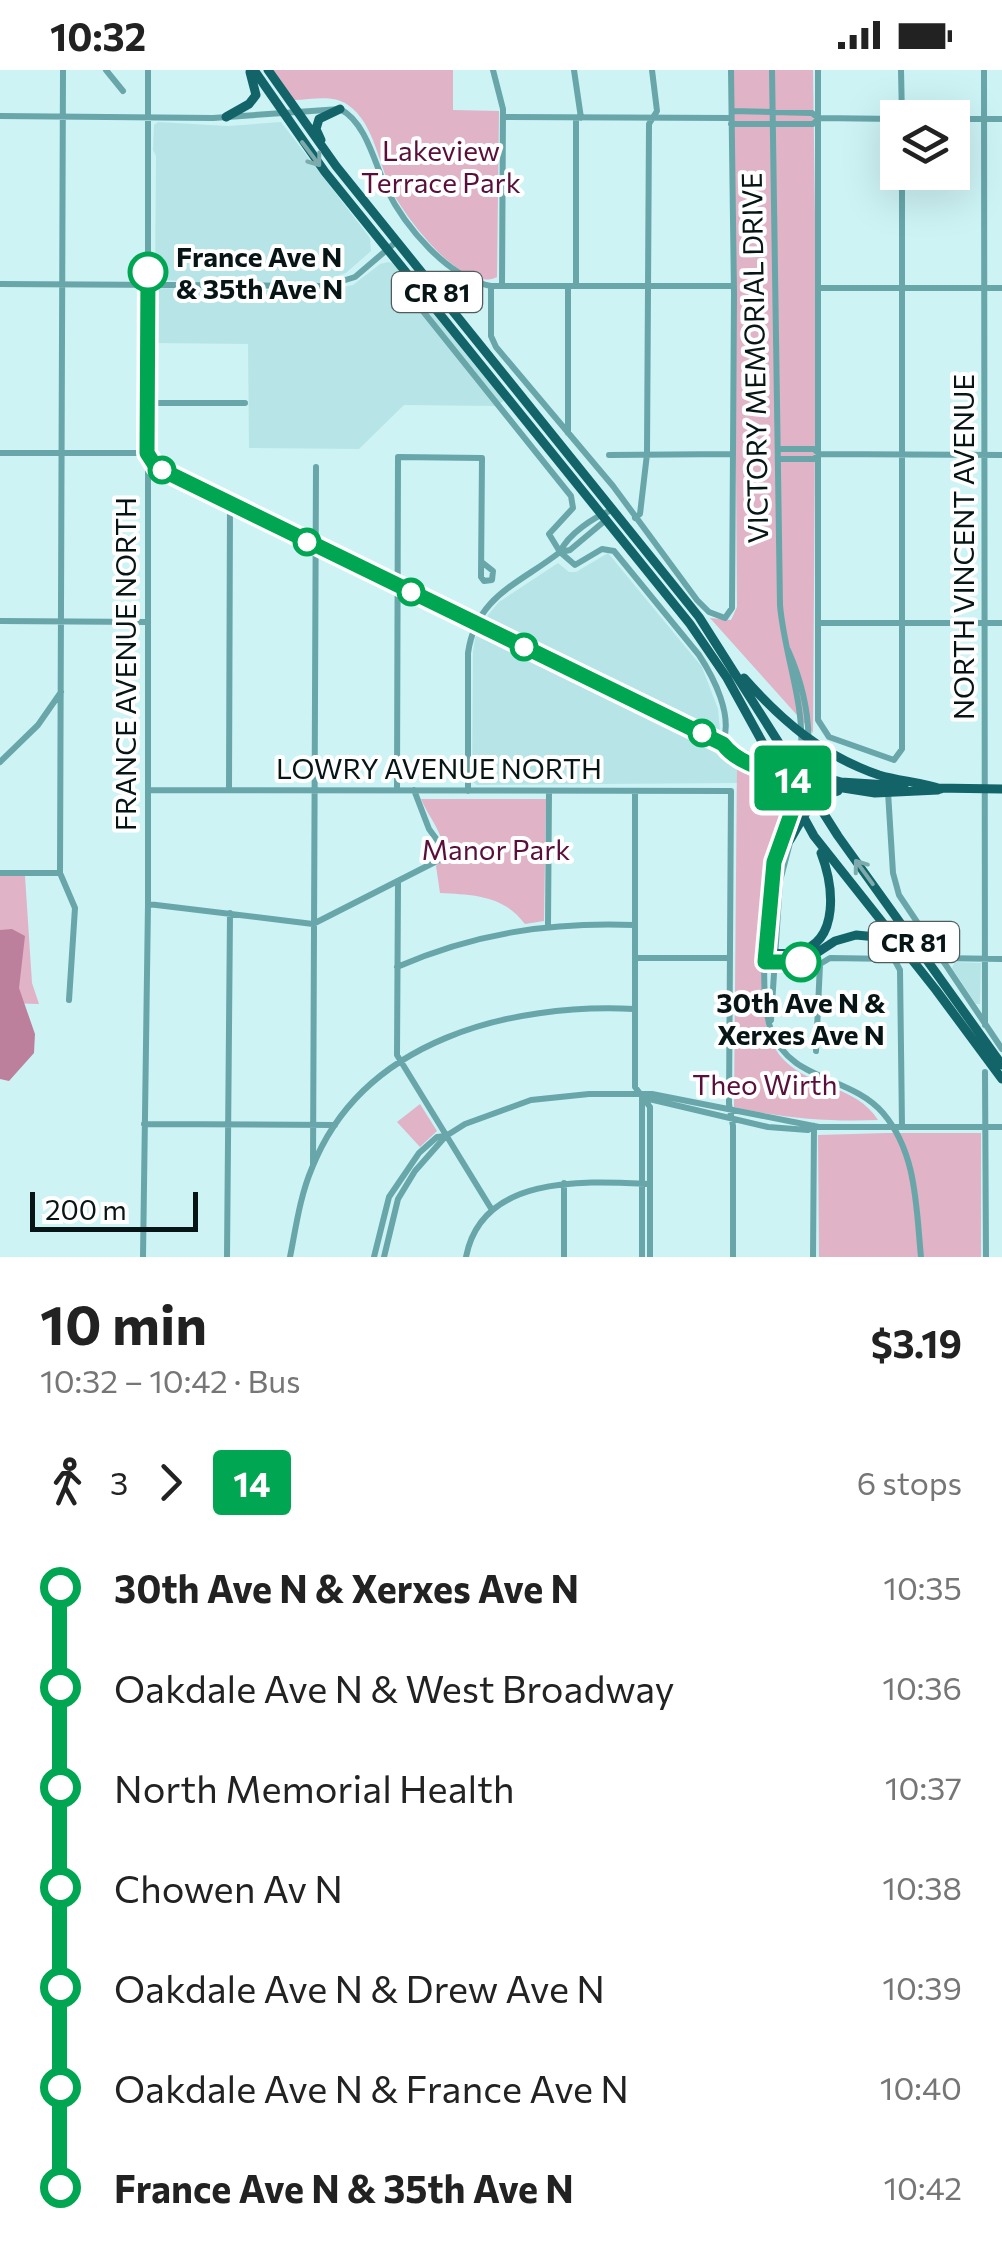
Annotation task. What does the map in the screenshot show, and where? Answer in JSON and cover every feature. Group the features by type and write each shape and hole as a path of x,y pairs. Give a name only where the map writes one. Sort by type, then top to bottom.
{"main road":[{"name":"CR 81","path":"251,70 387,250 682,614 726,678 812,833 1002,1079"},
{"path":"226,117 256,96 251,70"},
{"name":"CR 81","path":"268,70 384,227 699,617 826,817 1002,1065"},
{"path":"340,109 319,118 318,134 365,195 384,227"},
{"path":"713,637 783,720 829,753 882,776 941,789"},
{"path":"802,776 841,790 890,794 941,789"},
{"path":"802,776 879,785 1002,790"},
{"path":"790,840 811,805 824,794 841,790"},
{"path":"770,957 809,948 828,922 830,896 826,872 812,833"},
{"path":"770,957 806,960 840,939 868,935 882,939 916,963"}],"street":[{"path":"63,70 60,873 75,908 69,1000"},
{"path":"106,70 124,91"},
{"name":"FRANCE AVENUE NORTH","path":"143,1257 148,904 148,70"},
{"path":"493,70 504,118 502,286"},
{"path":"568,433 579,118 574,70"},
{"path":"635,518 640,514 646,454 649,124 657,102 652,70"},
{"path":"491,286 491,336 496,347 613,486 709,612 725,618 732,608 731,70"},
{"name":"VICTORY MEMORIAL DRIVE","path":"772,70 780,605 786,644 809,711 802,776"},
{"path":"818,70 818,720 823,732 889,760 897,759 902,749 902,190"},
{"path":"900,100 901,70"},
{"name":"NORTH VINCENT AVENUE","path":"984,70 985,1024"},
{"path":"0,116 226,117 340,109 355,120 394,202 457,275 491,286 734,286"},
{"path":"504,118 731,118 773,112 812,113 819,118 880,118"},
{"path":"731,118 773,124 812,124 819,118"},
{"path":"970,119 1002,119"},
{"path":"0,284 334,285 355,277 396,242"},
{"path":"819,288 1002,288"},
{"path":"409,298 571,496 571,512 550,530 550,538 560,552 575,565 602,549 614,551 709,671 723,707 723,744"},
{"path":"147,403 244,404"},
{"path":"778,448 814,449 819,454 1002,455"},
{"path":"0,452 147,454 156,467 314,546 723,744 802,776"},
{"path":"609,454 732,454"},
{"path":"778,460 814,459 819,454"},
{"path":"396,790 398,458 482,458 483,563"},
{"path":"313,1164 316,466"},
{"path":"229,790 230,504"},
{"path":"468,791 468,653 475,623 493,599 612,510"},
{"path":"0,621 147,622"},
{"path":"819,623 1002,623"},
{"path":"0,762 31,734 62,690"},
{"path":"802,776 780,880 764,998 771,1030 790,1060 864,1096 897,1126"},
{"path":"770,957 774,862 802,776"},
{"path":"879,785 890,794 894,880 904,904 1002,1049"},
{"name":"LOWRY AVENUE NORTH","path":"148,790 730,791 729,958"},
{"path":"148,904 314,924 439,860 442,850 428,829 414,790"},
{"path":"548,925 549,791"},
{"path":"635,791 635,1086 642,1096 650,1257"},
{"path":"0,873 60,873"},
{"path":"398,882 397,1055 492,1210"},
{"path":"227,1257 230,914"},
{"path":"398,968 460,942 548,925 634,925"},
{"path":"634,958 729,958 733,1257"},
{"path":"816,1051 820,964 830,958 894,959 900,970 897,1126 912,1175 921,1257"},
{"path":"939,958 1002,958"},
{"path":"290,1257 313,1164 336,1126 369,1087 400,1062 450,1036 503,1018 556,1009 634,1010"},
{"path":"985,1072 986,1257"},
{"path":"374,1257 383,1214 397,1181 432,1141 485,1114 531,1100 589,1094 642,1096 654,1102 814,1126 1002,1127"},
{"path":"144,1124 336,1126"},
{"path":"814,1126 814,1257"},
{"path":"384,1257 398,1199 415,1170 446,1136"},
{"path":"466,1257 476,1226 492,1210 523,1194 564,1183 646,1184"},
{"path":"564,1183 564,1257"},
{"path":"642,1257 646,1184"}],"shaded area":[{"path":"158,122 228,126 281,122 370,238 371,251 346,273 317,283 155,279 153,150 154,125"},
{"path":"388,262 393,263 505,400 496,406 404,405 359,449 249,448 248,344 152,343 154,288 320,291 353,285"},
{"path":"608,553 702,667 718,709 722,753 737,763 737,783 477,785 472,781 475,638 499,602 558,563 569,572 576,572"},
{"path":"12,929 25,936 19,988 35,1034 34,1053 9,1081 0,1079 0,930"},
{"path":"955,962 981,963 980,1004 976,1004 952,968"}],"green space":[{"name":"Lakeview Terrace Park","path":"273,70 453,70 453,110 499,111 497,277 469,275 424,237 394,195 370,134 357,113 335,100 294,100"},
{"path":"733,70 813,70 816,287 813,733 710,618 731,620 737,607"},
{"name":"Theo Wirth","path":"737,763 777,786 785,806 764,938 763,1008 770,1037 794,1069 858,1100 878,1120 806,1118 734,1107"},
{"name":"Manor Park","path":"421,799 546,799 544,921 525,924 497,902 440,893 436,866 443,851 442,842"},
{"path":"0,876 25,876 32,983 39,1004 0,1003"},
{"path":"420,1104 437,1131 420,1147 397,1122"},
{"path":"981,1133 981,1257 819,1257 818,1135"}],"bus line":[{"name":"14","path":"148,272 147,453 156,467 666,715 723,744 746,762 798,780 796,800 774,862 765,962 801,962"}],"place":[{"name":"France Ave N & 35th Ave N","path":"148,272"},
{"name":"30th Ave N & Xerxes Ave N","path":"801,962"}]}
